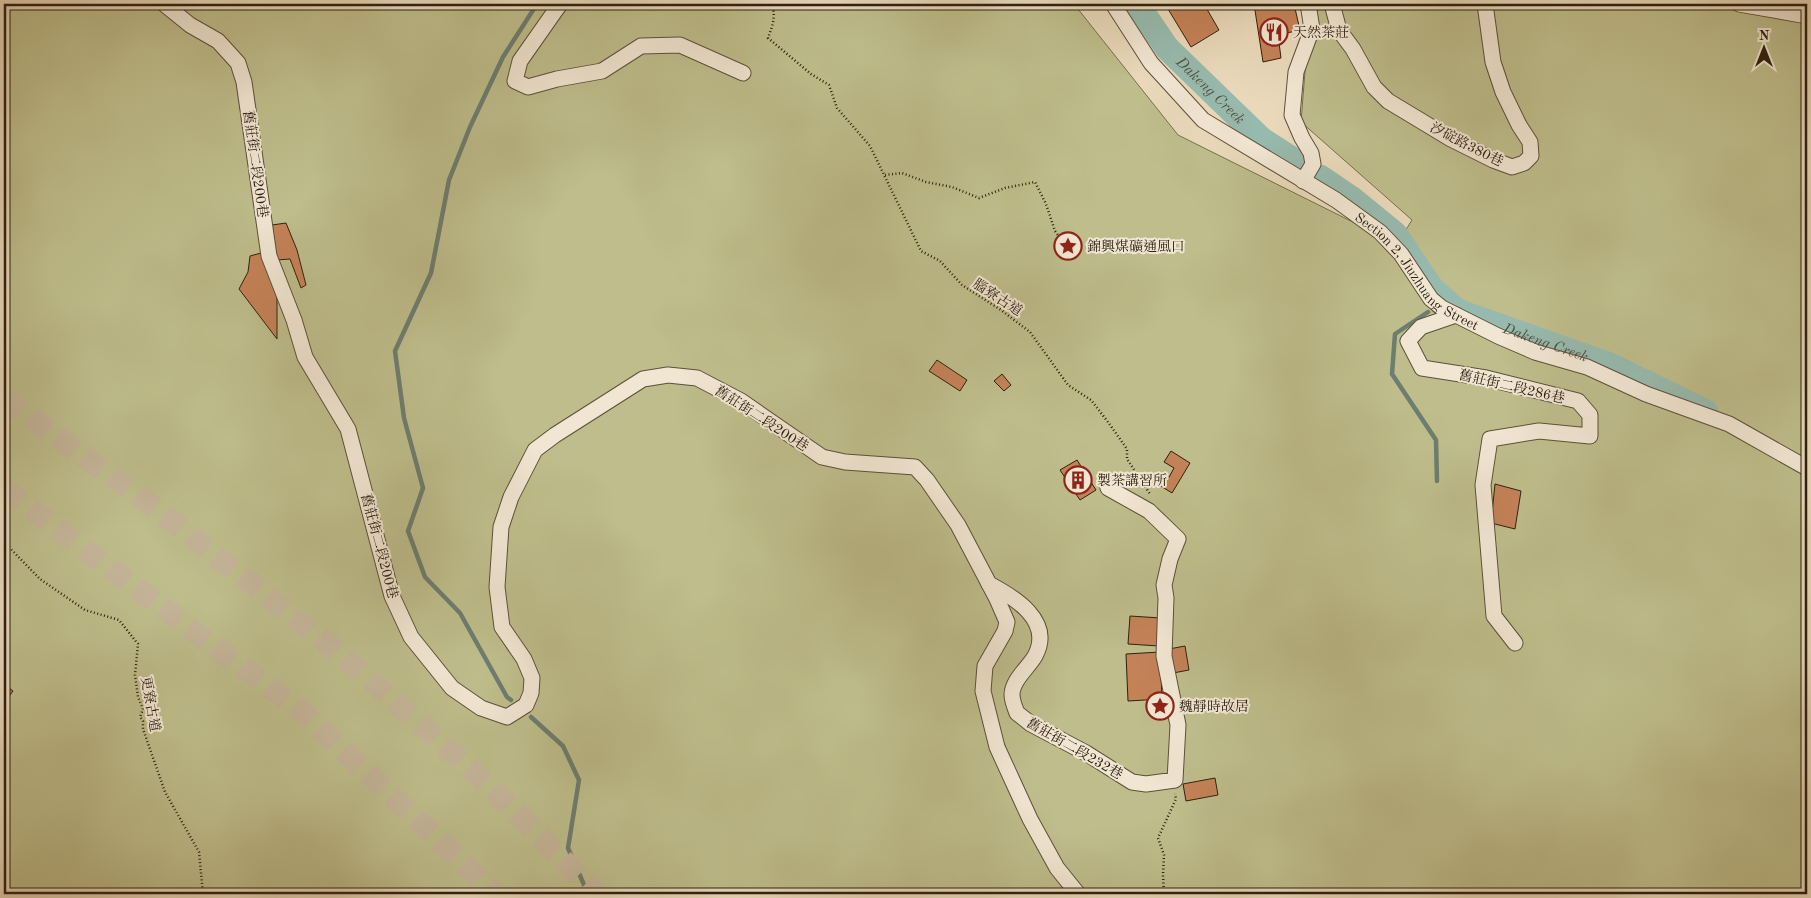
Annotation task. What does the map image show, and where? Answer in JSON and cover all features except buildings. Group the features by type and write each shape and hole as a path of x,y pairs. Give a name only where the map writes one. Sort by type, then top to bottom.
{"street":[{"name":"舊莊街二段200巷","path":"164,4 190,26 218,41 238,63 244,82 269,256 294,320 305,357 348,429 392,596 411,637 452,688 481,708 507,716 526,706 531,692 532,678 524,659 502,627 497,587 501,527 511,497 535,450 642,379 668,375 697,378 741,401 822,457 845,462 915,467 927,480 958,525 988,584"},
{"path":"560,4 520,61 515,81 528,87 557,79 602,71 641,46 680,45 743,73"},
{"name":"Section 2, Jiuzhuang Street","path":"1113,4 1150,63 1203,120 1336,200 1380,232 1401,254 1431,299 1442,308 1535,352 1587,367 1646,394 1729,424 1807,468"},
{"path":"1303,181 1313,164 1312,158 1292,115 1296,72 1312,30 1308,4"},
{"name":"汐碇路380巷","path":"1332,4 1339,30 1353,49 1374,87 1388,101 1452,139 1493,160 1512,167 1524,162 1531,156 1530,142 1519,125 1503,92 1493,62 1485,4"},
{"path":"1739,4 1807,16"},
{"name":"舊莊街二段286巷","path":"1456,315 1421,327 1408,340 1422,368 1486,378 1578,401 1590,415 1590,436 1539,431 1490,439 1483,485 1494,616 1514,643"},
{"path":"1108,488 1149,511 1178,539 1170,559 1164,585 1166,598 1164,656 1178,725 1175,780 1171,780"},
{"name":"舊莊街二段232巷","path":"988,584 1011,596 1022,605 1028,610 1038,625 1040,642 1035,656 1021,672 1012,694 1017,714 1031,724 1086,753 1132,782 1146,784 1171,780"},
{"path":"988,584 1007,622 1005,631 985,666 982,691 997,747 1030,819 1057,868 1078,894"}],"path":[{"name":"腦寮古道","path":"771,4 774,21 768,38 811,74 829,85 837,108 870,146 921,251 940,261 962,285 1001,310 1030,332 1068,384 1091,400 1108,422 1127,449 1127,459 1151,496"},
{"path":"885,175 902,173 926,182 952,187 979,198 1005,188 1035,182 1046,204 1055,231 1065,245"},
{"name":"更寮古道","path":"5,545 40,579 85,610 118,620 138,644 135,675 138,696 143,709 140,717 143,729 165,792 199,852 203,894"},
{"path":"1164,894 1164,855 1158,838 1176,799 1171,780"}],"shaded area":[{"path":"4,4 1074,4 1178,135 1397,244 1412,220 1301,122 1309,4 1807,4 1807,894 4,894"}],"waterway":[{"path":"511,700 507,697 460,613 425,577 408,531 423,488 404,418 395,351 431,273 449,180 470,127 503,57 537,4"},
{"name":"Dakeng Creek","path":"1137,4 1167,48 1261,139 1298,163"},
{"name":"Dakeng Creek","path":"1320,177 1351,198 1395,234 1432,289 1457,311 1610,365 1706,412"},
{"path":"1428,312 1395,334 1392,374 1436,440 1437,481"},
{"path":"531,717 563,746 579,780 568,848 588,894"}],"tunnel":[{"path":"4,398 159,511 350,662 486,783 597,894"},
{"path":"4,489 306,715 496,894"}],"place":[{"name":"天然茶莊","path":"1274,32"},
{"name":"錦興煤礦通風口","path":"1068,246"},
{"name":"製茶講習所","path":"1078,480"},
{"name":"魏靜時故居","path":"1160,706"}]}
